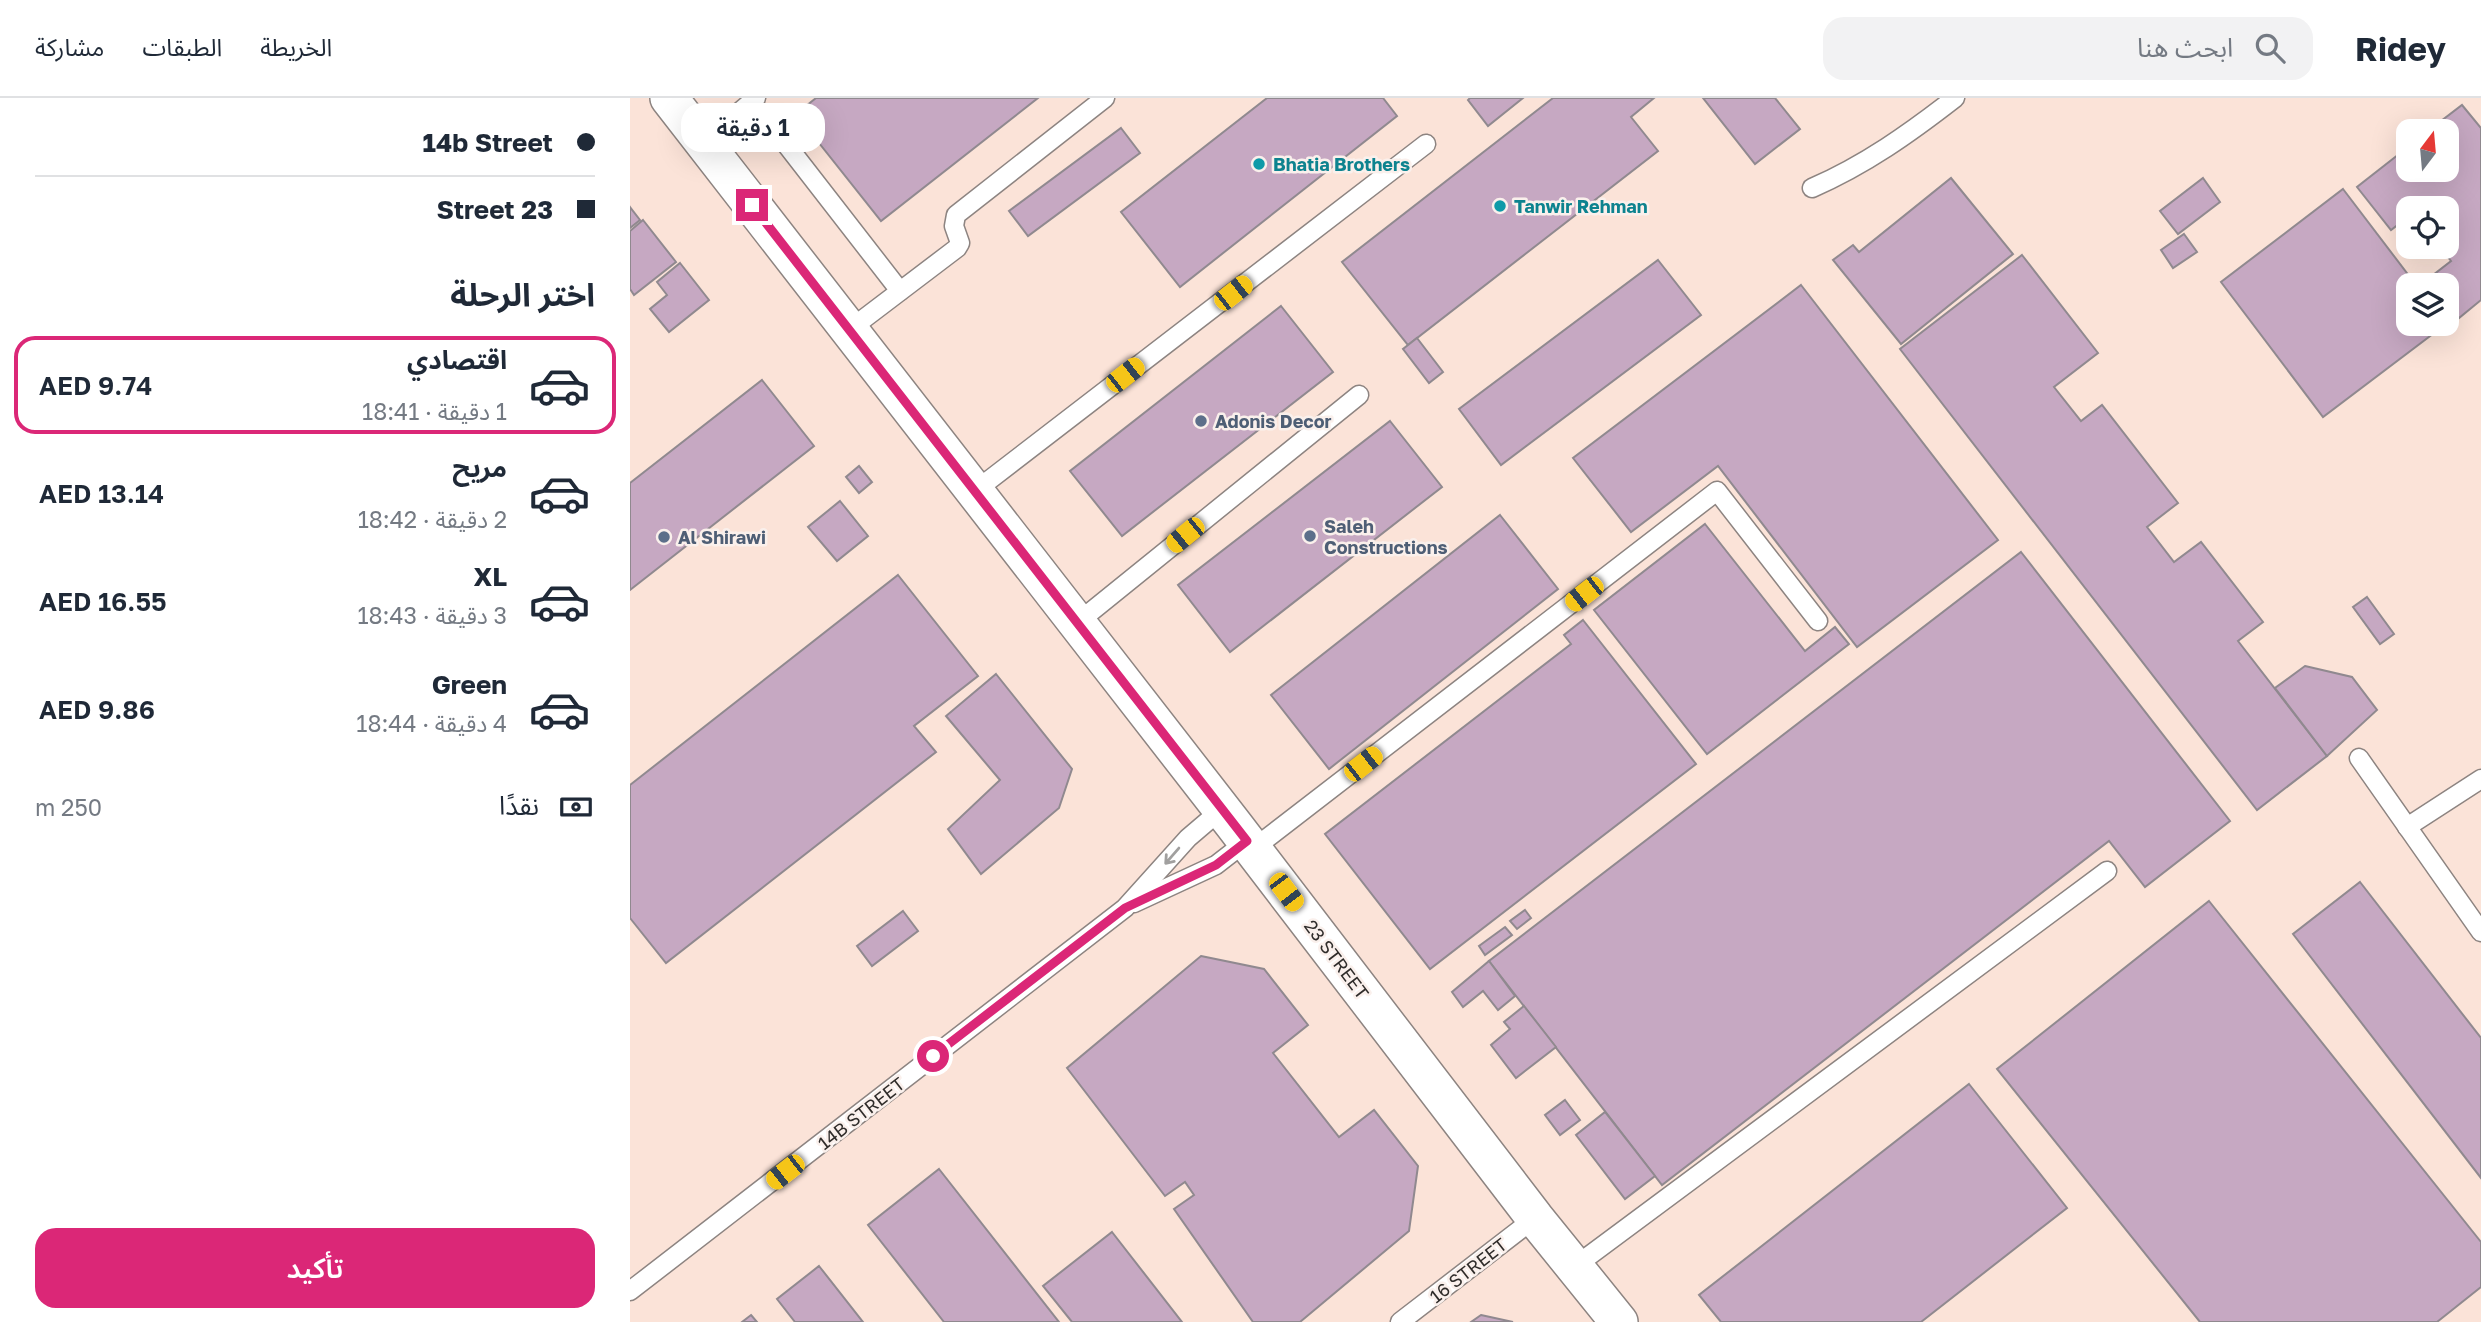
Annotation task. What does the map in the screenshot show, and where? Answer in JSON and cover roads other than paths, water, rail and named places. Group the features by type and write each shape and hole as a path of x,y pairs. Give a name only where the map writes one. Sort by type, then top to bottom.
{"street":[{"name":"23 STREET","path":"670,98 1250,845 1535,1218 1619,1322"}],"lane":[{"path":"704,142 756,98"},
{"path":"849,330 957,248 959,237 954,220 956,215 1105,98"},
{"path":"1812,188 1876,156 1955,98"},
{"path":"782,139 900,291"},
{"path":"975,491 1426,144"},
{"path":"1077,623 1359,395"},
{"name":"14B STREET","path":"1125,908 1216,865 1250,845 1717,491 1818,621"},
{"path":"2359,758 2481,932"},
{"path":"2407,827 2481,779"},
{"name":"14B STREET","path":"630,1291 1125,908 1188,838 1222,809"},
{"path":"1574,1267 2107,870"},
{"name":"16 STREET","path":"1400,1322 1535,1218"}],"place":[{"name":"Bhatia Brothers","path":"1259,164"},
{"name":"Tanwir Rehman","path":"1500,206"},
{"name":"Adonis Decor","path":"1201,421"},
{"name":"Saleh Constructions","path":"1310,536"},
{"name":"Al Shirawi","path":"664,537"}]}
